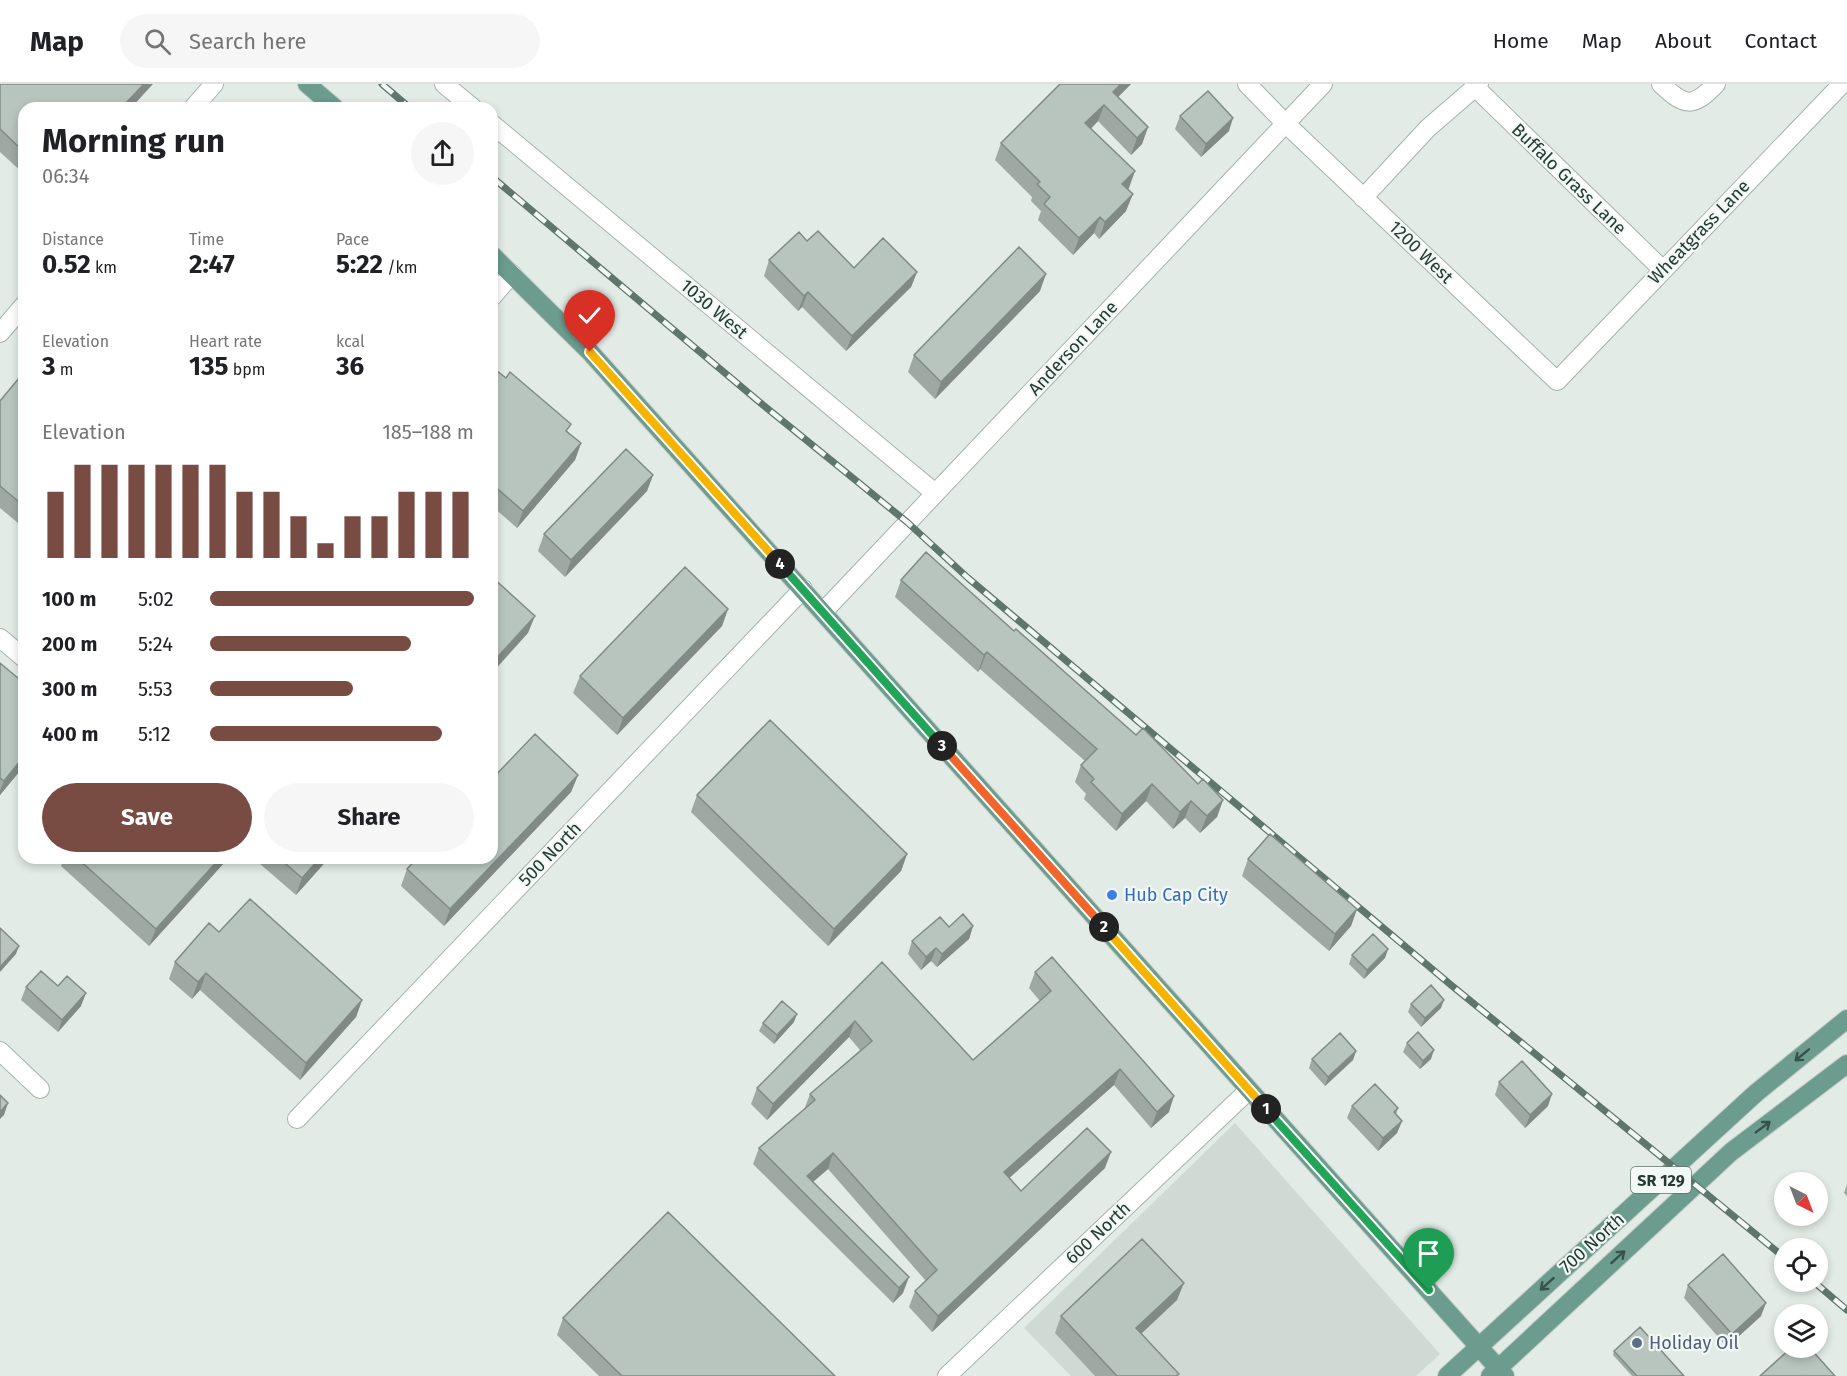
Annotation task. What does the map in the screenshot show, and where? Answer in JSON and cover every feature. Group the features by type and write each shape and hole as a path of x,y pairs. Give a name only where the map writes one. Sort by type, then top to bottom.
{"main road":[{"path":"307,84 327,102"},
{"path":"498,261 590,352 1479,1346 1498,1373"},
{"name":"700 North","path":"1447,1376 1756,1094 1847,1019"},
{"name":"700 North","path":"1498,1373 1731,1152 1847,1064"}],"street":[{"path":"198,102 214,84"},
{"path":"444,84 466,102"},
{"name":"1200 West","path":"1247,84 1363,198 1557,381"},
{"name":"Anderson Lane","path":"823,612 1323,84"},
{"path":"1661,84 1678,99 1688,102 1702,98 1716,84"},
{"name":"Wheatgrass Lane","path":"1557,381 1842,84"},
{"path":"1363,198 1428,128 1477,86"},
{"name":"Buffalo Grass Lane","path":"1477,86 1663,270"},
{"name":"1030 West","path":"498,129 935,494"},
{"path":"498,290 512,274"},
{"path":"0,333 18,312"},
{"name":"500 North","path":"297,1119 803,589"},
{"path":"0,638 18,653"},
{"path":"0,1052 40,1089"},
{"name":"600 North","path":"947,1376 1250,1090"}],"shaded area":[{"path":"1235,1123 1440,1354 1416,1376 1071,1376 1024,1328"}],"building":[{"path":"0,84 144,84 127,102 18,102 18,146 0,129"},
{"path":"1060,84 1121,84 1113,92 1148,127 1137,138 1104,105 1085,123 1135,171 1122,184 1133,194 1105,222 1100,217 1079,238 1044,204 1050,197 1037,184 1040,182 1001,143"},
{"path":"1208,91 1233,118 1206,144 1180,116"},
{"path":"818,231 854,268 883,238 917,272 852,336 808,292 804,296 769,260 799,232 807,241"},
{"path":"1019,247 1046,274 941,382 914,355"},
{"path":"498,372 506,378 510,372 571,424 566,431 581,443 523,511 498,489"},
{"path":"18,379 18,501 0,486 0,401"},
{"path":"626,449 653,475 571,560 544,534"},
{"path":"926,552 1136,735 1143,728 1198,784 1203,779 1223,800 1207,816 1191,801 1180,812 1152,784 1122,814 1091,782 1094,779 1081,765 1097,749 987,652 984,655 901,580"},
{"path":"685,567 728,609 623,718 580,676"},
{"path":"498,582 535,616 498,656"},
{"path":"0,663 18,678 18,764 4,781 0,778"},
{"path":"770,720 907,854 834,929 697,795"},
{"path":"535,734 578,775 498,859 498,773"},
{"path":"1270,834 1357,909 1335,934 1248,859"},
{"path":"84,864 215,864 156,929"},
{"path":"286,864 315,864 302,878"},
{"path":"412,864 493,864 450,909 407,869"},
{"path":"250,899 362,1000 306,1063 206,973 198,982 175,962 209,923 219,932"},
{"path":"963,914 973,926 942,954 936,948 926,957 912,941 940,917 949,927"},
{"path":"0,928 19,946 0,967"},
{"path":"1373,934 1388,949 1367,970 1352,955"},
{"path":"1052,957 1174,1096 1157,1112 1120,1069 1004,1172 1021,1191 1087,1128 1111,1152 938,1316 915,1291 937,1270 833,1153 807,1176 909,1277 899,1288 759,1148 815,1100 810,1094 872,1041 855,1021 773,1104 757,1088 882,962 973,1060 1051,991 1035,972"},
{"path":"41,971 58,986 67,976 86,993 62,1020 26,987"},
{"path":"1431,985 1444,1000 1425,1018 1411,1004"},
{"path":"782,1001 797,1014 777,1035 763,1023"},
{"path":"1418,1032 1434,1050 1423,1061 1407,1043"},
{"path":"1340,1033 1356,1051 1328,1077 1312,1059"},
{"path":"1522,1061 1552,1094 1530,1115 1499,1082"},
{"path":"1375,1084 1398,1108 1394,1112 1402,1121 1383,1138 1352,1106"},
{"path":"0,1095 8,1103 0,1112"},
{"path":"668,1212 835,1376 622,1376 563,1318"},
{"path":"1142,1239 1184,1283 1136,1328 1179,1374 1176,1376 1117,1376 1061,1316"},
{"path":"1723,1254 1766,1303 1732,1334 1688,1285"},
{"name":"Holiday Oil","path":"1640,1327 1684,1376 1637,1376 1614,1351"},
{"path":"1780,1358 1819,1358 1835,1376 1760,1376"}],"railway":[{"path":"382,84 403,102"},
{"path":"498,182 763,405 907,522 968,578 1451,985 1774,1249"},
{"path":"1826,1292 1847,1310"}],"place":[{"name":"Hub Cap City","path":"1112,895"},
{"name":"Holiday Oil","path":"1637,1343"}],"route":[{"path":"590,352 1429,1290"}]}
